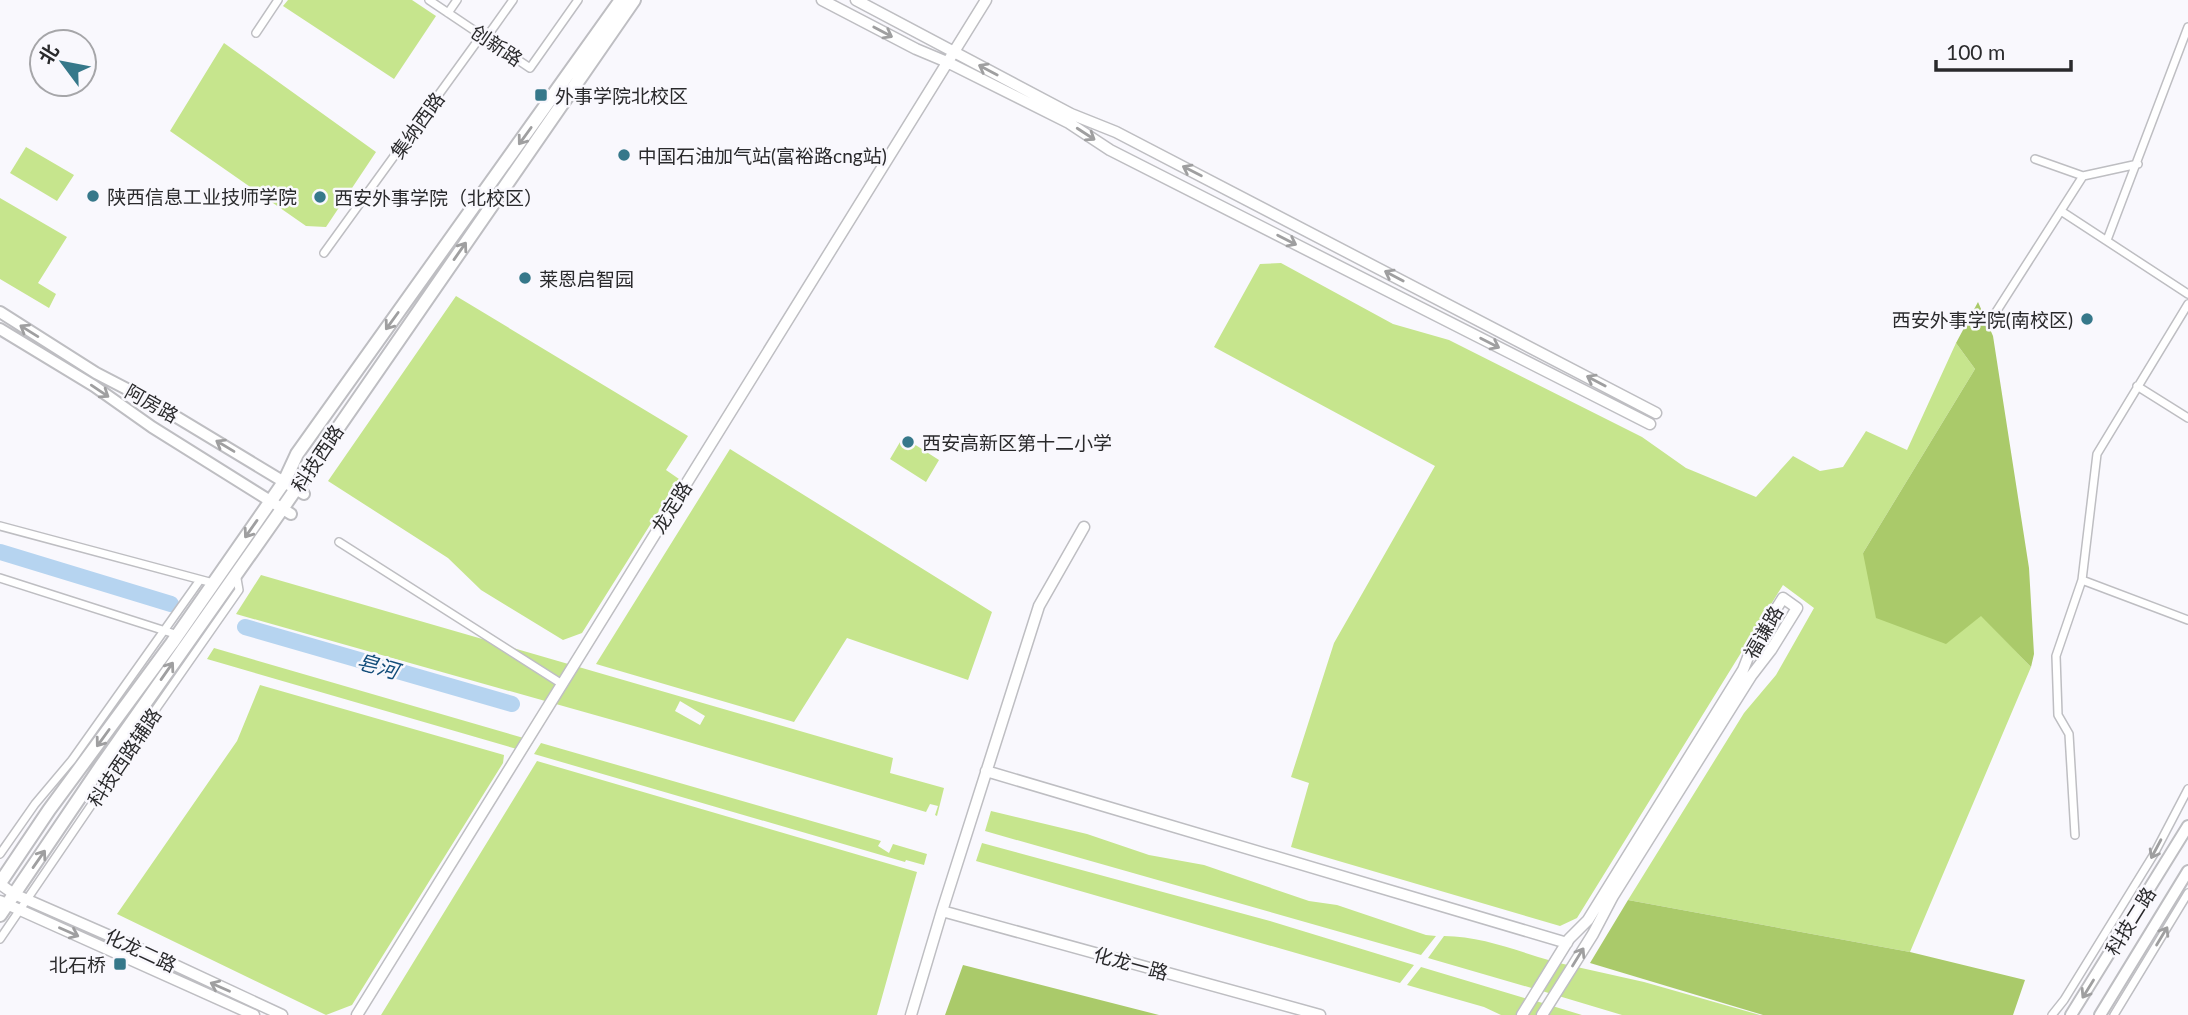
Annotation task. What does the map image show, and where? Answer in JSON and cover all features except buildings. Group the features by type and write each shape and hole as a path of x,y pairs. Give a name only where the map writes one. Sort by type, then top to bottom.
{"main road":[{"name":"科技西路","path":"295,488 297,454 621,0"},
{"name":"科技西路","path":"10,903 101,766 236,573 286,511 295,488 634,0"},
{"name":"阿房路","path":"0,312 96,373 150,401 295,488"},
{"name":"阿房路","path":"0,329 286,511"},
{"name":"科技西路","path":"0,884 49,810 178,635 206,581 270,501 295,488"},
{"name":"科技二路","path":"2071,1015 2188,826"},
{"name":"科技二路","path":"2100,1015 2188,871"}],"street":[{"path":"256,33 278,0"},
{"name":"创新路","path":"429,0 530,68 578,0"},
{"path":"448,13 457,0"},
{"name":"集纳西路","path":"324,253 476,43 486,38 513,0"},
{"path":"822,0 1069,123 1111,150 1650,424"},
{"path":"856,0 1071,114 1128,138 1656,413"},
{"name":"龙定路","path":"358,1015 986,0"},
{"path":"2108,240 2188,27"},
{"path":"2035,159 2083,176 2138,164"},
{"path":"1989,323 2083,176"},
{"path":"2061,211 2188,294"},
{"path":"2075,835 2069,734 2059,715 2056,656 2082,580 2097,454 2188,304"},
{"path":"2137,386 2188,418"},
{"path":"0,526 206,581"},
{"path":"911,1015 1039,606 1084,527"},
{"path":"339,542 562,684"},
{"path":"0,578 178,635"},
{"path":"2082,580 2188,620"},
{"name":"科技西路辅路","path":"0,854 35,804 72,760 164,630 206,581"},
{"name":"福谦路","path":"1521,1015 1567,943 1588,920 1743,670 1752,647 1783,598 1797,608 1743,688 1542,1015"},
{"path":"986,771 1567,943"},
{"path":"2052,1015 2064,1000 2154,854 2188,789"},
{"name":"化龙二路","path":"0,884 10,903 19,910 254,1015"},
{"path":"2114,1015 2188,893"},
{"name":"化龙二路","path":"10,903 282,1015"},
{"path":"0,939 19,910"},
{"name":"化龙一路","path":"942,911 1320,1015"}],"green space":[{"path":"288,0 412,0 436,16 394,79 283,6"},
{"path":"224,43 376,152 326,227 306,226 170,131"},
{"path":"26,147 74,175 57,201 10,173"},
{"path":"0,198 67,237 38,283 56,294 49,308 0,279"},
{"path":"1281,263 1393,324 1449,340 1642,437 1686,468 1756,497 1793,456 1820,471 1843,467 1866,431 1907,450 1956,343 1975,369 1863,553 1981,615 2031,667 1910,952 1628,900 1744,713 1776,675 1814,608 1783,585 1577,918 1560,926 1291,847 1309,783 1291,777 1334,643 1435,466 1214,347 1260,264"},
{"path":"456,296 688,436 666,470 679,479 582,633 563,640 481,590 448,558 328,481"},
{"path":"1978,302 1993,336 2029,568 2034,654 2031,667 1981,616 1946,644 1876,618 1863,553 1975,369 1956,343"},
{"path":"903,437 939,460 926,482 890,459"},
{"path":"730,449 992,612 968,680 847,638 794,722 596,664"},
{"path":"261,575 893,758 890,773 944,788 937,816 938,806 930,804 926,812 641,728 236,614","holes":["680,701 705,716 700,725 675,711"]},
{"path":"214,648 534,741 527,752 207,659"},
{"path":"260,685 504,755 503,763 352,1005 326,1015 117,914 237,741"},
{"path":"541,743 881,841 878,846 889,853 893,844 927,854 924,865 906,860 905,862 534,754"},
{"path":"537,761 917,872 877,1015 381,1015"},
{"path":"991,811 1087,834 1149,855 1204,865 1309,901 1337,905 1436,936 1421,955 985,831"},
{"path":"982,843 1270,921 1414,965 1400,983 976,861"},
{"path":"1628,900 1910,952 2025,980 2013,1015 1763,1015 1590,963"},
{"path":"1444,936 1485,941 1552,961 1535,989 1428,958"},
{"path":"1559,963 1644,982 1760,1015 1622,1015 1542,991"},
{"path":"963,965 1159,1015 945,1015"},
{"path":"1421,967 1528,999 1518,1015 1501,1015 1484,1007 1407,985"},
{"path":"1536,1001 1582,1015 1526,1015"}],"waterway":[{"name":"皂河","path":"0,552 171,604"},
{"name":"皂河","path":"245,627 512,704"}],"place":[{"name":"外事学院北校区","path":"541,95"},
{"name":"中国石油加气站(富裕路cng站)","path":"624,155"},
{"name":"陕西信息工业技师学院","path":"93,196"},
{"name":"西安外事学院（北校区）","path":"320,197"},
{"name":"莱恩启智园","path":"525,278"},
{"name":"西安外事学院(南校区)","path":"2087,319"},
{"name":"西安高新区第十二小学","path":"908,442"},
{"name":"北石桥","path":"120,964"}]}
